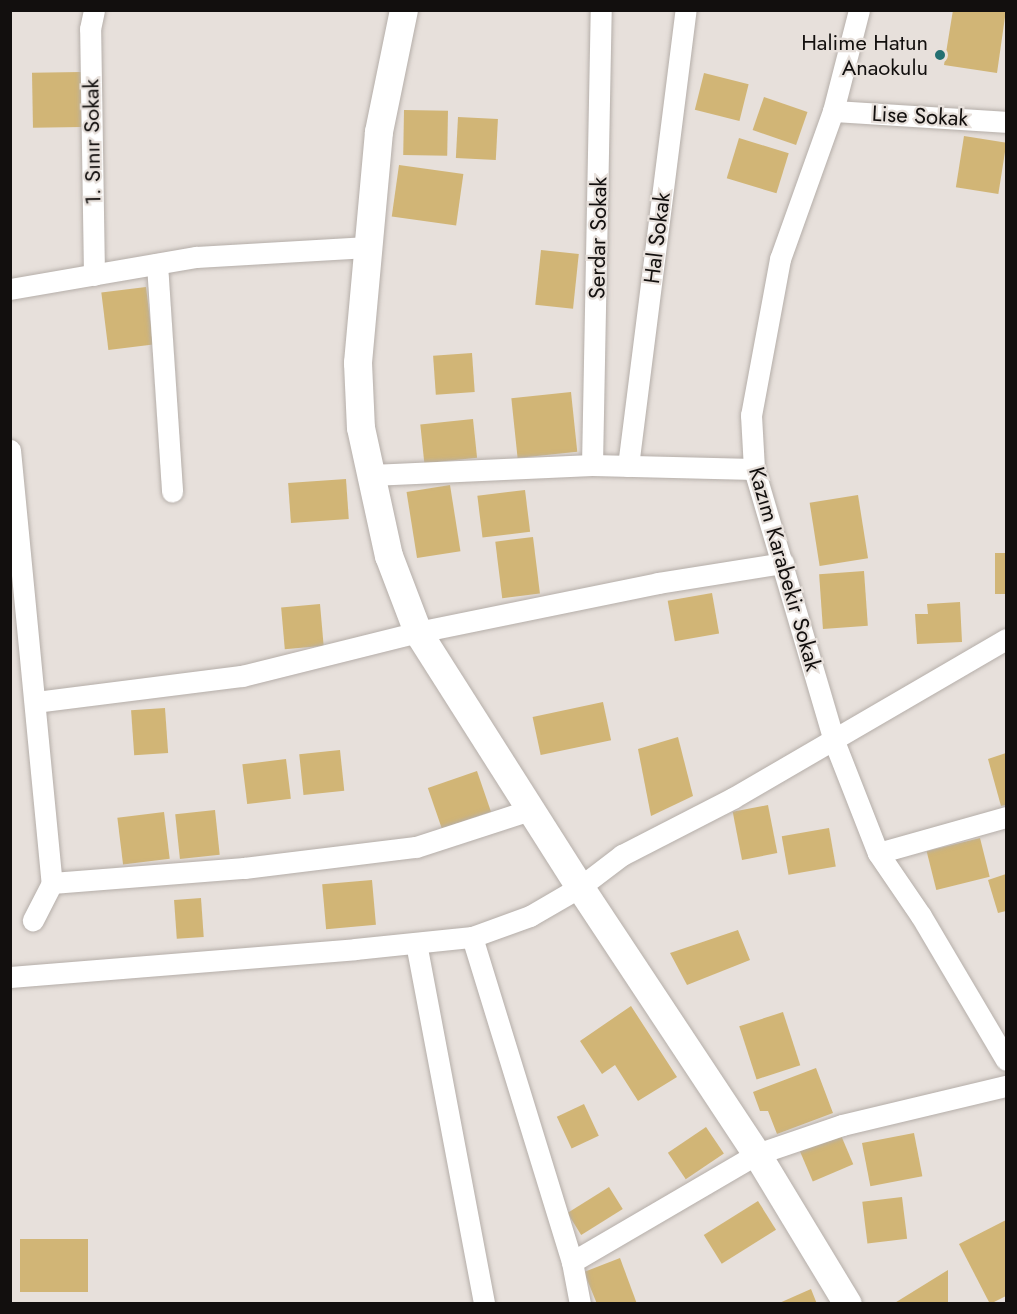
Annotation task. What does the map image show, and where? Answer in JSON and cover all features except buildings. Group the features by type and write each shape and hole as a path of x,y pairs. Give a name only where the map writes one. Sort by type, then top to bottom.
{"main road":[{"path":"404,10 379,132 358,363 361,428 389,555 418,632 580,886 757,1154 848,1304"}],"street":[{"name":"1. Sınır Sokak","path":"93,275 90,29 94,10"},
{"name":"Serdar Sokak","path":"592,465 601,10"},
{"name":"Hal Sokak","path":"628,466 686,10"},
{"name":"Kazım Karabekir Sokak","path":"859,10 833,111 780,259 751,415 754,469 834,741 878,853 921,916 1006,1060"},
{"name":"Lise Sokak","path":"833,111 1006,122"},
{"path":"10,289 196,256 368,247"},
{"path":"157,264 172,492"},
{"path":"10,450 52,883 33,920"},
{"path":"371,475 592,465 754,469"},
{"path":"35,702 242,676 418,632 658,583 783,563"},
{"path":"10,977 472,937 530,916 580,886 622,855 733,798 1006,639"},
{"path":"52,883 244,868 416,847 532,809"},
{"path":"878,853 1006,818"},
{"path":"472,937 572,1262 580,1304"},
{"path":"416,943 484,1304"},
{"path":"572,1262 757,1154 842,1125 1006,1086"}],"place":[{"name":"Halime Hatun Anaokulu","path":"940,55"}]}
